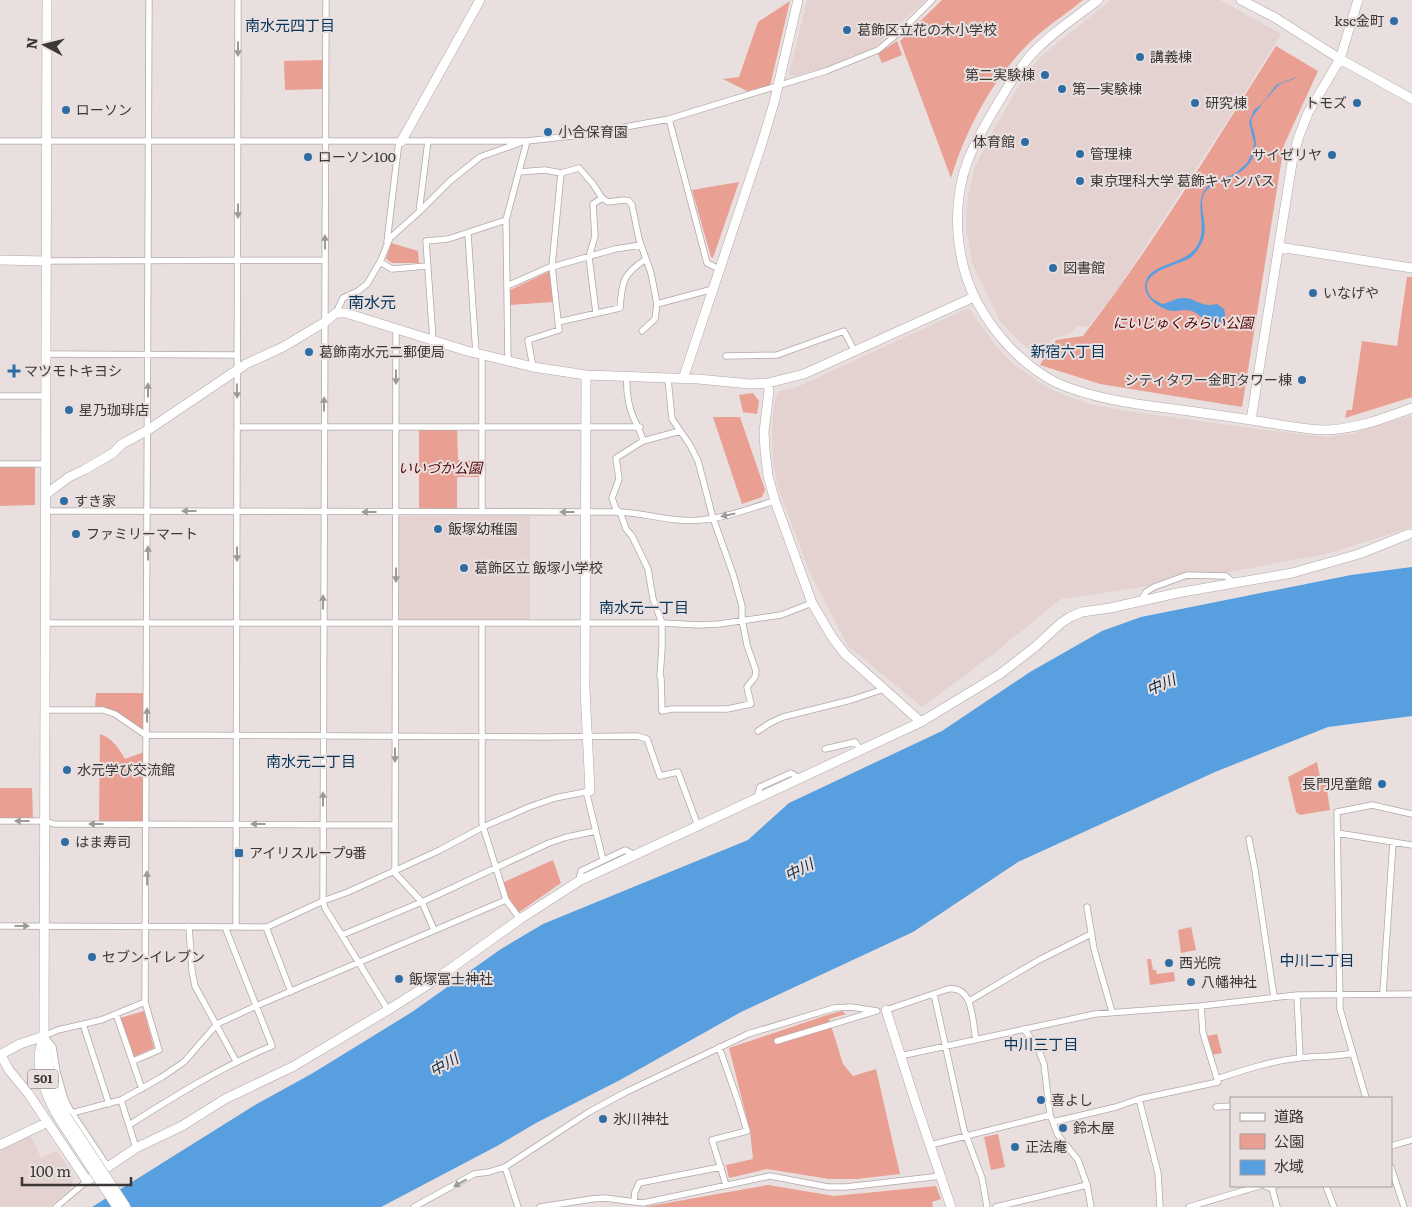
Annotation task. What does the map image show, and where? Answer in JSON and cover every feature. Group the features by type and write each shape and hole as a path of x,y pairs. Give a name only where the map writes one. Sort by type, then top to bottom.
{"street":[{"path":"47,0 44,1036 53,1047 66,1116 108,1167"},
{"path":"132,1060 159,1050 145,1002 149,0"},
{"path":"236,926 238,0"},
{"path":"326,0 323,901 325,908 388,1010"},
{"path":"387,246 400,142 480,0"},
{"path":"683,379 761,146 798,0"},
{"path":"0,140 527,141 581,135 669,119 826,71 878,50 901,31 932,0"},
{"path":"1098,0 1047,39 1015,75 980,135 967,162 960,190 957,216 960,255 974,296 984,316 1001,339 1032,367 1054,381 1079,392 1099,396 1328,430 1360,425 1412,408"},
{"path":"1241,0 1274,17 1340,59 1412,99"},
{"path":"1251,420 1289,179 1299,136 1308,112 1340,59 1358,0"},
{"path":"669,119 707,263 720,269"},
{"path":"419,212 428,141"},
{"path":"508,362 506,220 527,141"},
{"path":"45,495 69,477 92,466 122,444 148,430 246,364 325,322 336,313 342,298 367,284 380,262 390,238 450,181 480,157 527,141"},
{"path":"519,172 545,170 561,172 579,168 602,198 608,202 629,201 632,205 641,246 651,273 658,304 654,319 642,331"},
{"path":"533,367 528,340 559,330 552,267 561,172"},
{"path":"596,313 590,257 595,236 593,204 602,198"},
{"path":"433,340 426,241 448,240 506,220"},
{"path":"468,234 479,354 482,427 482,511"},
{"path":"507,286 552,267 615,249 641,246"},
{"path":"1279,247 1412,268"},
{"path":"558,322 620,308 622,289 630,270 646,259"},
{"path":"0,260 325,260"},
{"path":"380,262 392,269 427,266"},
{"path":"658,304 713,288"},
{"path":"336,313 346,313 479,354 533,367 586,375 714,380 738,384 768,383 804,374 974,296"},
{"path":"396,328 394,871 422,902 434,930"},
{"path":"726,356 777,355 844,331 854,352"},
{"path":"46,354 237,355"},
{"path":"586,375 584,624 588,791 603,860"},
{"path":"626,376 627,398 635,421 640,427 643,441"},
{"path":"668,379 672,419 680,431 690,446 698,461 713,518 738,590 747,646 756,671 755,677 747,687 750,704 714,710 672,709 662,711 660,676 662,623 653,599 648,569 632,536 626,529 620,512 616,509 612,498 619,479 616,458 643,441 680,431"},
{"path":"768,383 765,450 767,470 775,501 812,603 832,637 845,654 922,722"},
{"path":"0,396 46,396"},
{"path":"238,427 640,427"},
{"path":"0,464 46,464"},
{"path":"45,511 620,512 680,520 700,520 740,512 775,501"},
{"path":"56,1207 87,1181 136,1148 182,1126 225,1099 294,1066 388,1010 432,982 520,919 579,881 922,722 1000,674 1070,617 1082,612 1271,577 1335,562 1411,533"},
{"path":"1140,602 1146,592 1154,587 1187,575 1226,576 1235,584"},
{"path":"45,623 662,623 709,625 781,615 812,603"},
{"path":"482,623 482,827 506,900 520,919"},
{"path":"758,731 783,717 884,689"},
{"path":"45,710 92,708 103,710 115,714 147,735 637,736 648,739 660,776 678,772 698,826"},
{"path":"825,749 855,742 861,750"},
{"path":"0,926 266,927 440,850 482,827 548,800 588,791"},
{"path":"1366,1097 1340,1009 1337,812 1372,805 1412,814"},
{"path":"0,821 45,821 54,824 395,825"},
{"path":"342,935 422,902 567,837 596,831"},
{"path":"1337,833 1412,846"},
{"path":"1249,839 1274,997"},
{"path":"1383,994 1393,842"},
{"path":"579,881 581,871 624,850 635,856"},
{"path":"66,1116 121,1100 162,1078 184,1062 217,1024 506,900"},
{"path":"1087,907 1097,962 1112,1012"},
{"path":"189,926 192,976 195,986 236,1061"},
{"path":"129,1125 236,1061 272,1046 225,927"},
{"path":"266,927 291,992"},
{"path":"969,1001 1038,960 1091,934"},
{"path":"951,1207 886,1010 955,988 965,993 969,1001 976,1039"},
{"path":"934,994 966,1137 982,1178 987,1207"},
{"path":"900,1056 1095,1014 1201,1006 1297,995 1412,994"},
{"path":"1297,995 1300,1058"},
{"path":"87,1181 0,1055 20,1044 58,1030 116,1014 145,1002"},
{"path":"1053,1122 1139,1099 1218,1082 1203,1033 1201,1006"},
{"path":"414,1207 474,1174 505,1167 603,1105 672,1069 748,1034 827,1009 851,1007 877,1011 778,1041"},
{"path":"116,1014 142,1089"},
{"path":"83,1024 110,1104"},
{"path":"1024,1029 1038,1048 1044,1064 1050,1115 1058,1135 1078,1160 1087,1185 1091,1207"},
{"name":"501","path":"44,1036 39,1058 41,1073 48,1096 66,1116 126,1207"},
{"path":"719,1047 738,1098 747,1130 712,1140 726,1185"},
{"path":"1217,1079 1254,1067 1300,1058 1342,1056 1353,1053"},
{"path":"1139,1099 1158,1173 1160,1207"},
{"path":"121,1100 136,1148"},
{"path":"1216,1107 1230,1106"},
{"path":"930,1146 1050,1115"},
{"name":"501","path":"66,1116 117,1207"},
{"path":"0,1145 48,1122"},
{"path":"1392,1146 1412,1140"},
{"path":"505,1167 518,1207"},
{"path":"634,1202 635,1192 639,1183 721,1167"},
{"path":"1392,1170 1404,1207"},
{"path":"540,1207 605,1198 643,1203 770,1176 828,1187 846,1187 941,1176"},
{"path":"996,1207 1087,1185"},
{"path":"1189,1207 1257,1187"},
{"path":"1274,1187 1277,1207"},
{"path":"1326,1187 1334,1207"}],"shaded area":[{"name":"葛飾区立花の木小学校","path":"807,0 925,0 875,47 826,67 794,76 789,74"},
{"name":"東京理科大学 葛飾キャンパス","path":"1111,0 1220,0 1281,34 1117,290 1088,327 1078,326 1068,335 1054,338 1040,358 1019,341 1000,321 972,263 966,226 968,197 975,166 1027,72 1045,53"},
{"path":"966,309 970,310 996,346 1012,363 1045,386 1089,404 1127,411 1327,437 1351,434 1412,415 1412,527 1330,553 1176,582 1061,599 993,654 922,707 848,646 810,573 779,490 773,463 773,414 776,395 780,391 797,387"},
{"name":"葛飾区立 飯塚小学校","path":"397,516 530,516 530,621 397,620"},
{"path":"31,1136 41,1158 57,1151 74,1176 70,1189 49,1207 0,1207 0,1150"}],"green space":[{"path":"942,0 1083,0 1045,29 1011,63 975,118 951,178 900,41"},
{"path":"790,1 770,86 747,91 723,79 739,77 758,22"},
{"path":"897,41 902,55 882,63 878,54"},
{"name":"にいじゅくみらい公園","path":"1276,46 1318,71 1284,145 1242,407 1100,384 1040,365 1056,340 1083,336 1109,301 1183,193"},
{"path":"323,60 322,89 285,90 284,61"},
{"path":"739,182 713,258 711,257 692,190"},
{"path":"391,243 418,251 419,263 392,263 386,259"},
{"path":"550,271 553,302 510,305 510,290"},
{"path":"1407,277 1412,277 1412,397 1345,418 1347,410 1352,410 1362,341 1397,346"},
{"path":"753,393 759,401 757,414 743,412 739,395"},
{"path":"713,417 740,417 765,490 762,497 742,504"},
{"name":"いいづか公園","path":"457,428 458,460 479,461 479,477 457,477 457,509 419,508 419,429"},
{"path":"0,467 35,467 35,505 0,506"},
{"path":"96,693 144,693 144,730 113,711 95,706"},
{"path":"100,734 115,744 125,759 144,752 144,823 99,822"},
{"path":"1317,762 1320,777 1325,776 1330,810 1300,815 1296,812 1288,777"},
{"path":"0,788 32,788 33,819 0,819"},
{"path":"553,860 561,883 518,913 508,900 502,883"},
{"path":"1191,927 1196,950 1181,953 1178,930"},
{"path":"1147,959 1151,959 1153,970 1156,970 1157,974 1174,972 1175,981 1150,985"},
{"path":"144,1011 154,1048 133,1057 120,1018"},
{"path":"842,1011 846,1014 829,1019 843,1064 853,1076 876,1069 900,1174 857,1179 829,1179 767,1169 729,1178 726,1165 753,1159 750,1131 729,1048"},
{"path":"1217,1034 1222,1053 1212,1055 1207,1036"},
{"path":"998,1134 1005,1167 991,1170 984,1137"},
{"path":"768,1185 834,1196 936,1186 941,1199 932,1202 933,1207 644,1207"}],"water":[{"path":"1299,76 1279,85 1252,118 1251,123 1256,147 1248,165 1238,173 1212,186 1204,194 1202,205 1205,232 1197,251 1190,258 1162,269 1150,278 1147,283 1149,295 1162,304 1187,298 1206,305 1217,304 1224,309 1225,316 1221,326 1212,326 1192,311 1173,311 1157,305 1148,296 1145,286 1146,281 1155,270 1179,260 1193,251 1201,237 1200,206 1203,192 1208,186 1236,173 1247,163 1253,151 1254,143 1249,122 1254,110 1262,104 1276,85"},
{"name":"中川","path":"1412,567 1412,716 1328,727 1215,772 1018,862 913,932 741,1012 620,1080 381,1207 92,1207 255,1105 313,1073 412,1012 501,949 543,924 748,840 789,803 942,731 1030,672 1102,631 1141,617 1351,575"}],"place":[{"name":"ksc金町","path":"1394,21"},
{"name":"葛飾区立花の木小学校","path":"847,30"},
{"name":"講義棟","path":"1140,57"},
{"name":"第二実験棟","path":"1045,75"},
{"name":"第一実験棟","path":"1062,89"},
{"name":"研究棟","path":"1195,103"},
{"name":"トモズ","path":"1357,103"},
{"name":"ローソン","path":"66,110"},
{"name":"小合保育園","path":"548,132"},
{"name":"体育館","path":"1025,142"},
{"name":"管理棟","path":"1080,154"},
{"name":"サイゼリヤ","path":"1332,155"},
{"name":"ローソン100","path":"308,157"},
{"name":"東京理科大学 葛飾キャンパス","path":"1080,181"},
{"name":"図書館","path":"1053,268"},
{"name":"いなげや","path":"1313,293"},
{"name":"葛飾南水元二郵便局","path":"309,352"},
{"name":"マツモトキヨシ","path":"14,371"},
{"name":"シティタワー金町タワー棟","path":"1302,380"},
{"name":"星乃珈琲店","path":"69,410"},
{"name":"すき家","path":"64,501"},
{"name":"飯塚幼稚園","path":"438,529"},
{"name":"ファミリーマート","path":"76,534"},
{"name":"葛飾区立 飯塚小学校","path":"464,568"},
{"name":"水元学び交流館","path":"67,770"},
{"name":"長門児童館","path":"1382,784"},
{"name":"はま寿司","path":"65,842"},
{"name":"アイリスループ9番","path":"239,853"},
{"name":"セブン-イレブン","path":"92,957"},
{"name":"西光院","path":"1169,963"},
{"name":"飯塚冨士神社","path":"399,979"},
{"name":"八幡神社","path":"1191,982"},
{"name":"喜よし","path":"1041,1100"},
{"name":"氷川神社","path":"603,1119"},
{"name":"鈴木屋","path":"1063,1128"},
{"name":"正法庵","path":"1015,1147"}],"district":[{"name":"南水元四丁目","path":"290,26"},
{"name":"南水元","path":"372,302"},
{"name":"新宿六丁目","path":"1068,352"},
{"name":"南水元一丁目","path":"644,608"},
{"name":"南水元二丁目","path":"311,762"},
{"name":"中川二丁目","path":"1317,961"},
{"name":"中川三丁目","path":"1041,1045"}]}
